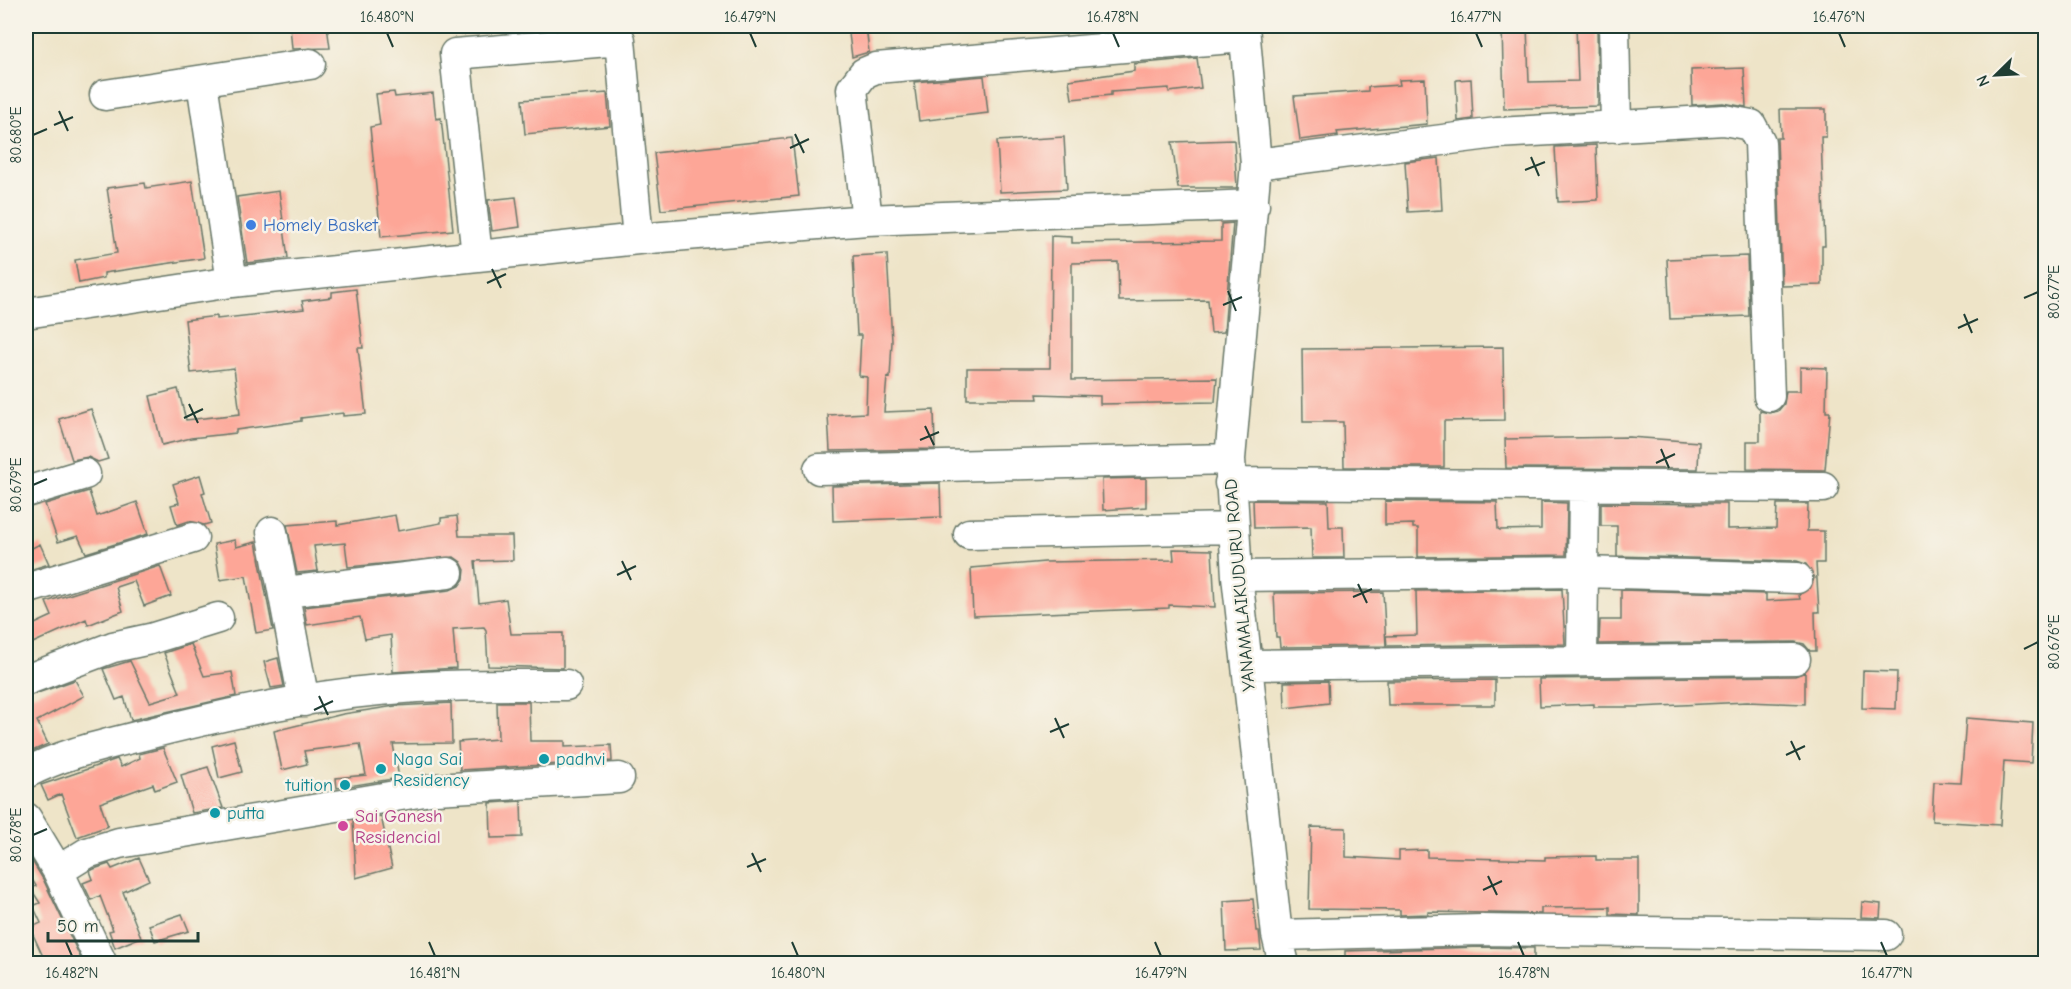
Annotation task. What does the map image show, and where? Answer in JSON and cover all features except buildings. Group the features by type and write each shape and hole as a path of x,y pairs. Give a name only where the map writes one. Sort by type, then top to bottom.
{"street":[{"path":"1614,26 1616,127"},
{"path":"867,220 852,89 864,74 876,68 1244,31"},
{"name":"YANAMALAIKUDURU ROAD","path":"1244,31 1256,164 1230,471 1232,528 1277,935 1284,963"},
{"path":"477,256 455,54 620,40 638,239"},
{"path":"105,95 310,64"},
{"path":"202,82 232,282"},
{"path":"1256,164 1497,133 1724,120 1751,125 1760,142 1769,396"},
{"path":"26,313 232,282 638,239 867,220 1254,205"},
{"path":"819,470 1230,471 1584,487 1823,487"},
{"path":"26,492 85,474"},
{"path":"1582,660 1584,487"},
{"path":"969,534 1232,528"},
{"path":"272,532 304,701"},
{"path":"26,589 193,538"},
{"path":"1237,576 1583,572 1797,578"},
{"path":"285,592 448,573"},
{"path":"26,680 113,647 150,639 218,618"},
{"path":"1247,665 1795,659"},
{"path":"26,773 57,757 192,723 304,701 379,690 466,685 566,685"},
{"path":"58,871 87,853 119,843 436,789 618,778"},
{"path":"26,818 58,871 102,963"},
{"path":"1277,935 1481,930 1886,935"}],"place":[{"name":"Homely Basket","path":"251,225"},
{"name":"padhvi","path":"544,759"},
{"name":"Naga Sai Residency","path":"381,769"},
{"name":"tuition","path":"345,785"},
{"name":"putta","path":"215,813"},
{"name":"Sai Ganesh Residencial","path":"343,826"}]}
